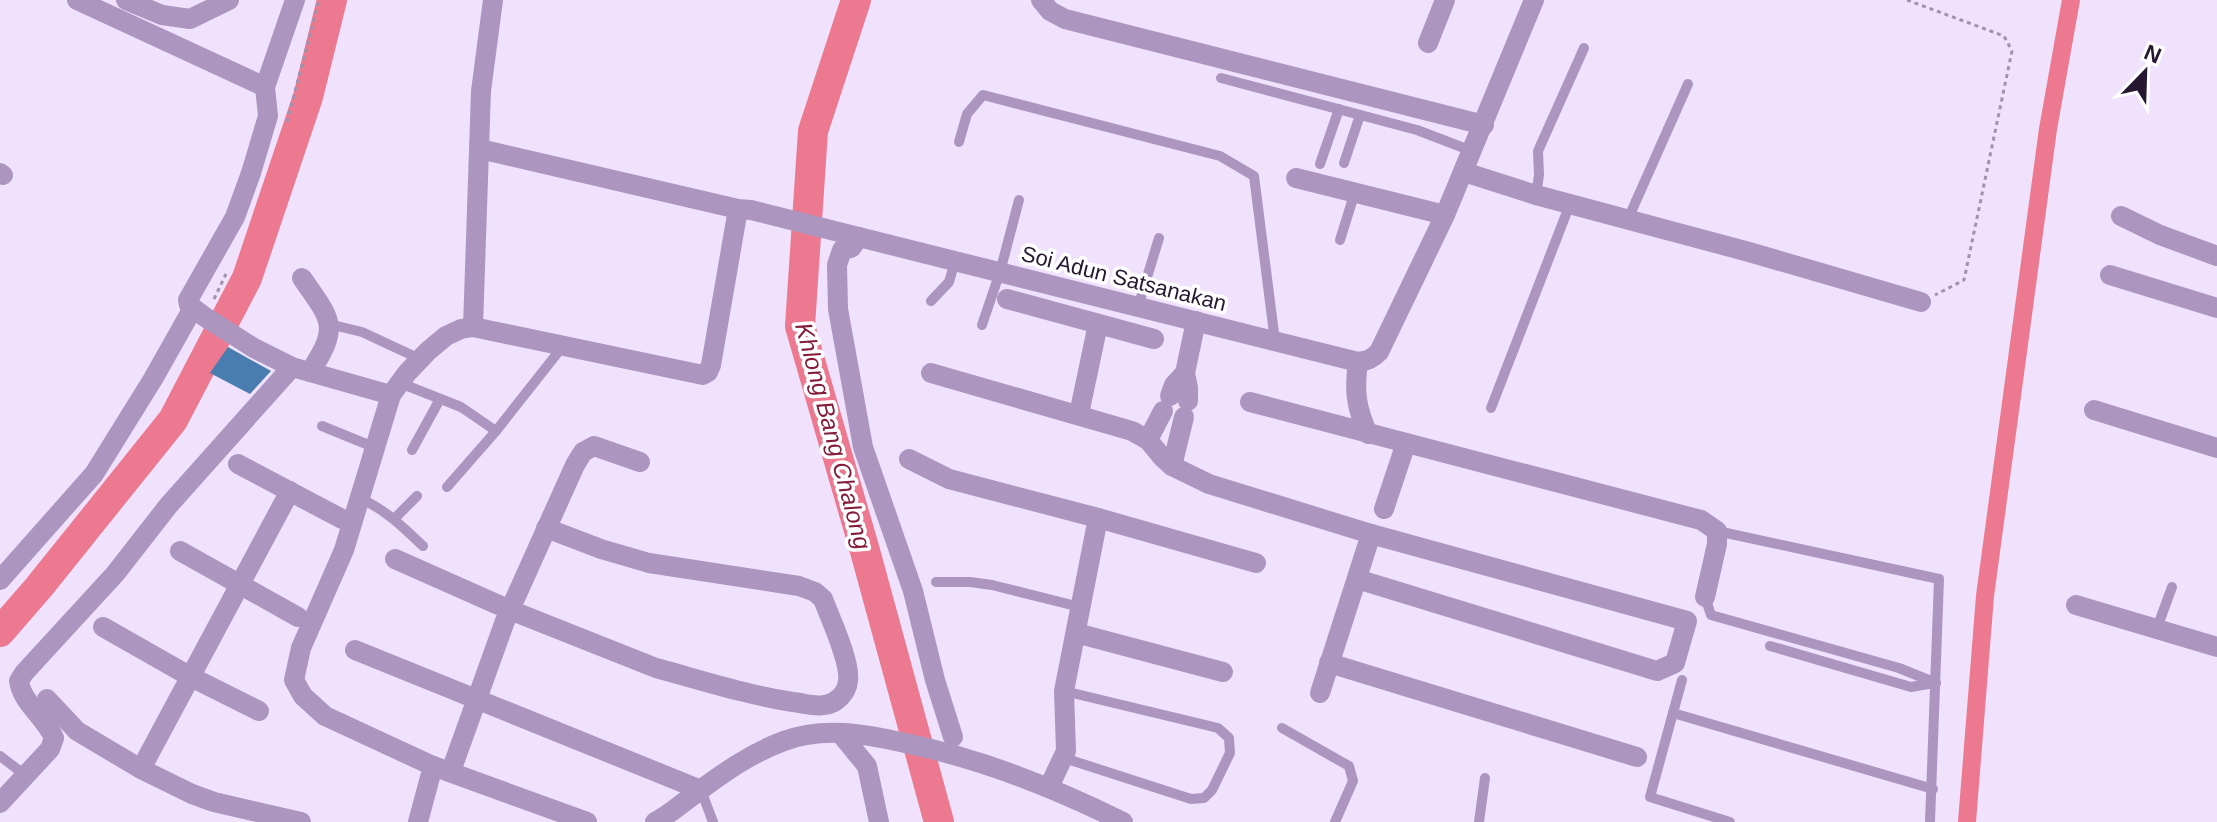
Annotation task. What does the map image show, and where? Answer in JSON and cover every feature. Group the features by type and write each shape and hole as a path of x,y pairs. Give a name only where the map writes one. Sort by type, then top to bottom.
{"street":[{"path":"77,0 265,87"},
{"path":"126,0 162,15 190,19 229,0"},
{"path":"295,0 265,87 268,116 251,173 235,217 188,300 199,312 254,348 301,369 395,389"},
{"path":"473,327 481,91 493,0"},
{"path":"1041,0 1050,11 1065,19 1484,125"},
{"path":"1428,43 1445,0"},
{"path":"1368,434 1356,398 1358,362 1373,359 1379,352 1464,172 1534,0"},
{"name":"Soi Adun Satsanakan","path":"480,149 856,236 1358,362"},
{"path":"1464,172 1536,195 1921,302"},
{"path":"1296,178 1445,215"},
{"path":"587,822 442,768 325,716 303,696 294,680 301,648 344,550 395,389 420,359 446,336 473,327 703,375 708,372 744,210"},
{"path":"2121,216 2160,235 2217,256"},
{"path":"856,236 851,248 842,250 837,265 838,309 863,447 913,591 953,737"},
{"path":"2110,275 2217,308"},
{"path":"0,803 50,749 54,738 50,728 20,690 19,681 24,673 115,574 168,506 301,369 323,352 330,336 329,324 321,304 302,278"},
{"path":"1007,299 1154,339"},
{"path":"0,580 94,474 199,312"},
{"path":"1172,466 1176,406 1174,385 1185,373 1196,321"},
{"path":"1079,414 1098,324"},
{"path":"931,373 1132,431 1148,440 1172,466 1209,484 1371,534 1687,621 1675,663 1657,671 1357,579"},
{"path":"1250,402 1701,520 1717,531 1705,597"},
{"path":"1148,440 1176,406"},
{"path":"2094,410 2217,448"},
{"path":"1384,509 1406,443"},
{"path":"418,822 478,699 510,610 583,452 594,446 640,462"},
{"path":"909,459 949,479 1256,563"},
{"path":"238,464 342,519"},
{"path":"141,769 290,491"},
{"path":"1049,787 1066,751 1064,691 1098,518"},
{"path":"395,559 510,610 656,668 771,699 828,705 840,697 847,686 847,664 823,599 815,592 799,586 649,563 546,528"},
{"path":"1320,693 1371,534"},
{"path":"180,551 298,617"},
{"path":"2076,605 2217,647"},
{"path":"103,627 259,711"},
{"path":"1076,633 1223,672"},
{"path":"355,650 701,790"},
{"path":"1329,663 1637,757"},
{"path":"47,699 77,731 141,769 192,794 301,822"},
{"path":"840,733 867,766 879,822"},
{"path":"666,819 701,790 756,753 804,735 840,733 865,734 993,766 1049,787 1119,821"}],"lane":[{"path":"1536,195 1538,151 1584,48"},
{"path":"1221,78 1428,133 1473,151"},
{"path":"1628,219 1688,84"},
{"path":"959,142 967,114 983,95 1220,156 1254,176 1275,341"},
{"path":"1320,164 1339,109"},
{"path":"1344,163 1360,115"},
{"path":"1340,240 1355,192"},
{"path":"982,325 1019,200"},
{"path":"1491,408 1570,204"},
{"path":"1138,307 1159,238"},
{"path":"931,301 949,282 955,261"},
{"path":"329,324 362,332 420,359"},
{"path":"447,487 563,346"},
{"path":"395,389 461,407 496,431"},
{"path":"412,450 440,399"},
{"path":"322,426 376,448"},
{"path":"394,519 417,496"},
{"path":"361,499 394,519 423,546"},
{"path":"1717,531 1939,579 1930,822"},
{"path":"936,582 992,585 1080,607"},
{"path":"2157,628 2172,587"},
{"path":"1705,597 1711,615 1899,668 1936,683"},
{"path":"1770,646 1911,687 1936,683"},
{"path":"1682,680 1650,797 1730,822"},
{"path":"1064,691 1218,728 1229,738 1230,753 1212,790 1204,798 1191,799 1064,758"},
{"path":"1673,713 1933,789"},
{"path":"1282,728 1349,766 1353,781 1335,822"},
{"path":"0,756 25,775"},
{"path":"1479,822 1485,778"},
{"path":"701,790 713,822"}],"path":[{"path":"1907,0 2004,36 2012,51 1964,280 1921,302"}],"building":[{"path":"228,347 271,371 250,394 210,373"}],"waterway":[{"path":"0,632 173,420 247,278 308,97 332,0"},
{"name":"Khlong Bang Chalong","path":"856,0 813,131 800,326 939,822"},
{"path":"1967,822 1985,596 2048,129 2071,0"}]}
